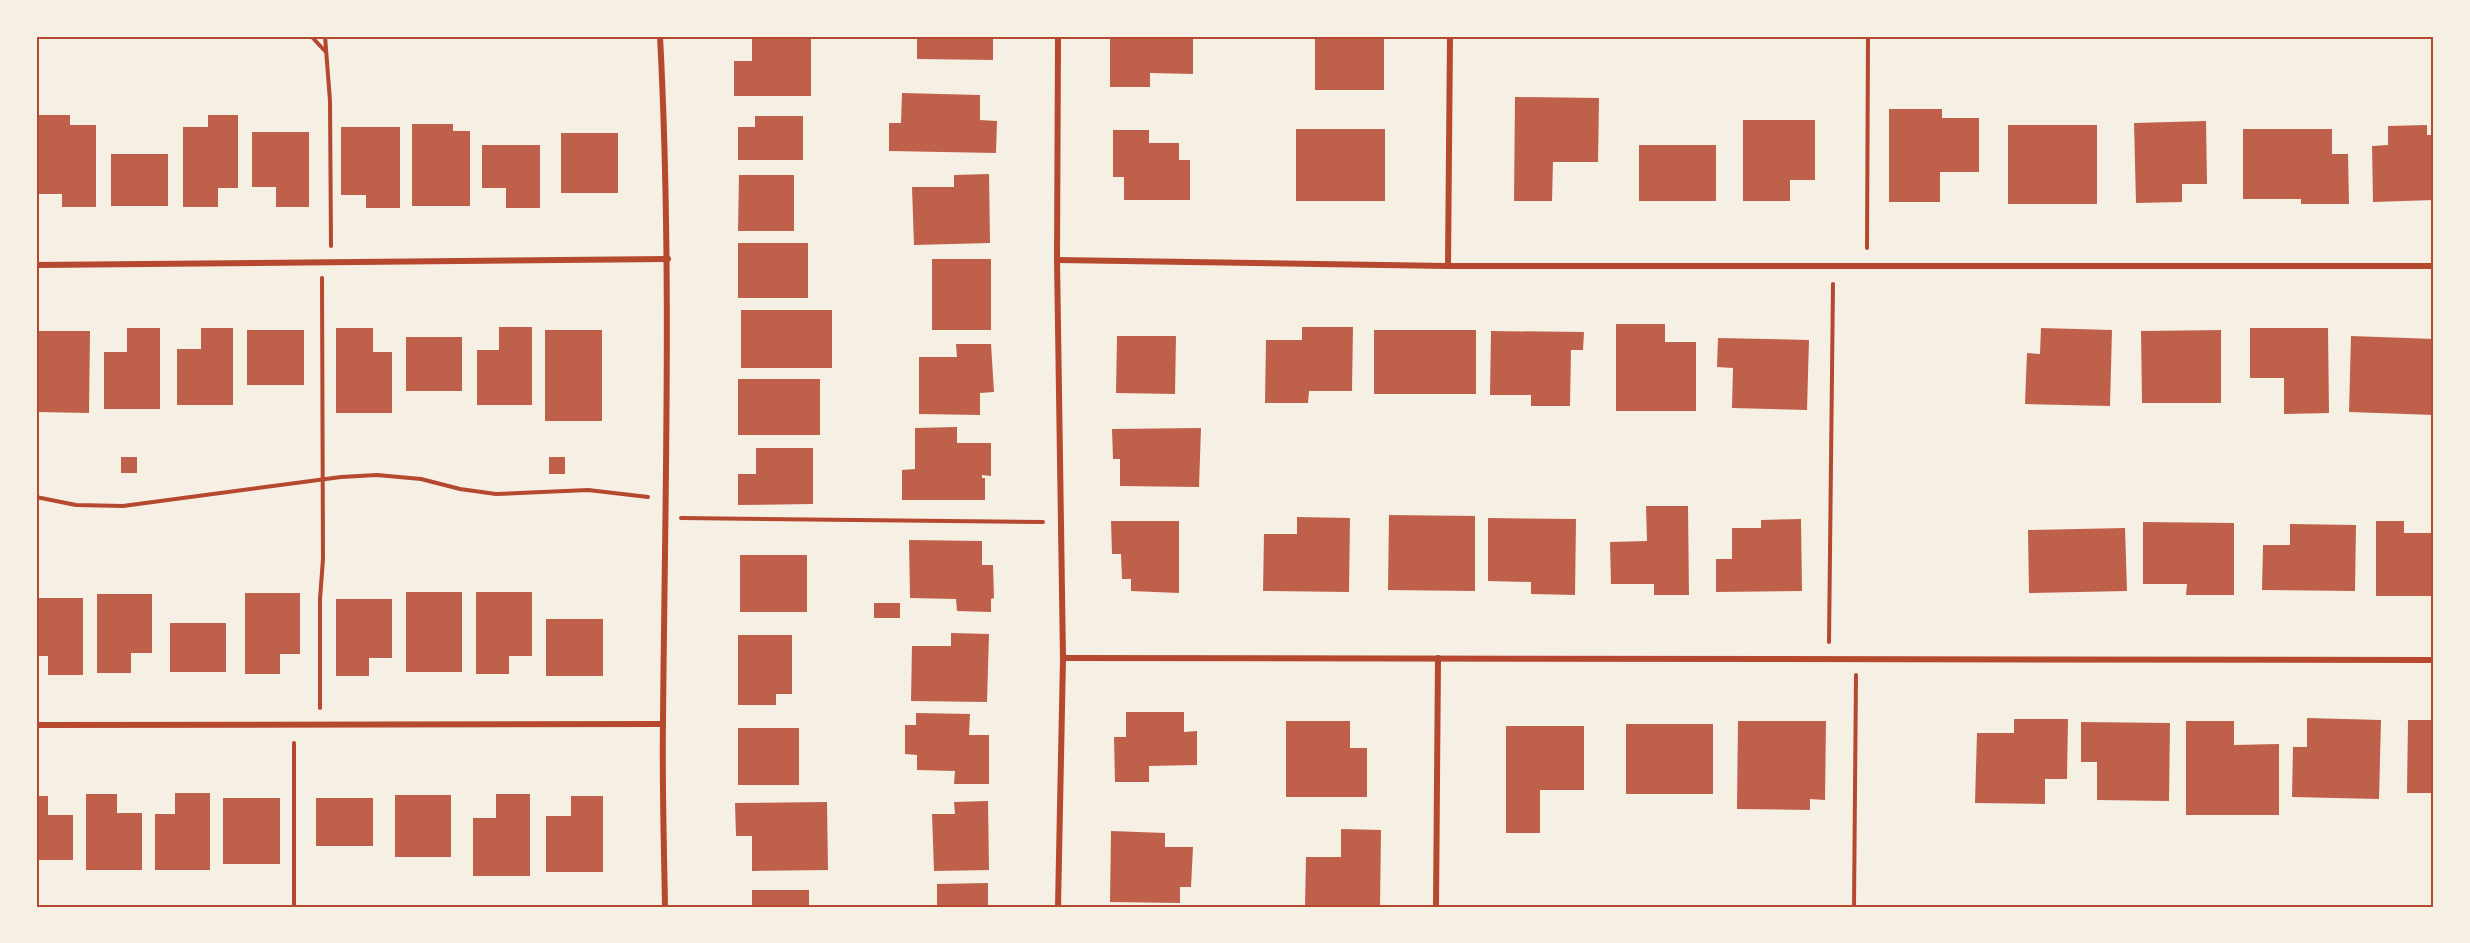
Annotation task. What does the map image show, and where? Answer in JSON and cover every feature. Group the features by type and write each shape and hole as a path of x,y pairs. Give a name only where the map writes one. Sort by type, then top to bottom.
{"street":[{"path":"660,36 666,138 668,259 663,724 665,907"},
{"path":"1058,36 1058,260 1063,658 1058,907"},
{"path":"1448,266 1450,36"},
{"path":"36,265 668,259"},
{"path":"1058,260 1448,266 2434,266"},
{"path":"1063,658 2434,660"},
{"path":"1436,907 1438,658"},
{"path":"36,725 663,724"}],"path":[{"path":"36,36 67,36"},
{"path":"311,36 326,52"},
{"path":"325,36 330,101 331,262"},
{"path":"1867,265 1866,139 1869,36"},
{"path":"320,724 323,480 322,262"},
{"path":"1829,659 1834,265"},
{"path":"36,497 76,505 123,506 377,475 421,479 460,489 496,494 588,490 665,498"},
{"path":"665,518 1061,522"},
{"path":"1854,907 1856,659"},
{"path":"294,724 294,907"}],"building":[{"path":"917,36 993,36 993,60 917,59"},
{"path":"1110,36 1193,36 1193,74 1150,73 1150,87 1110,87"},
{"path":"1315,36 1384,36 1384,90 1315,90"},
{"path":"752,37 811,38 811,96 734,96 734,61 752,61"},
{"path":"902,93 980,95 980,120 997,121 996,153 889,151 889,123 901,123"},
{"path":"1515,97 1599,98 1598,162 1553,162 1552,201 1514,201"},
{"path":"1889,109 1942,109 1942,118 1979,118 1979,172 1940,172 1940,202 1889,202"},
{"path":"38,115 70,115 70,125 96,125 96,207 62,207 62,194 38,194"},
{"path":"208,115 238,115 238,188 218,188 218,207 183,207 183,127 208,127"},
{"path":"755,116 803,116 803,160 738,160 738,127 755,127"},
{"path":"1743,120 1815,120 1815,180 1790,180 1790,201 1743,201"},
{"path":"2206,121 2207,184 2182,184 2182,202 2136,203 2134,123"},
{"path":"412,124 453,124 453,131 470,131 470,206 412,206"},
{"path":"2008,125 2097,125 2097,204 2008,204"},
{"path":"2427,125 2427,135 2434,135 2434,200 2373,202 2372,146 2388,145 2388,126"},
{"path":"341,127 400,127 400,208 366,208 366,195 341,195"},
{"path":"1296,129 1385,129 1385,201 1296,201"},
{"path":"2243,129 2332,129 2332,154 2348,154 2349,204 2301,204 2301,199 2243,199"},
{"path":"1113,130 1149,130 1149,143 1179,143 1179,160 1190,160 1190,200 1124,200 1124,177 1113,177"},
{"path":"252,132 309,132 309,207 276,207 276,187 252,187"},
{"path":"561,133 618,133 618,193 561,193"},
{"path":"482,145 540,145 540,208 506,208 506,188 482,188"},
{"path":"1639,145 1716,145 1716,201 1639,201"},
{"path":"111,154 168,154 168,206 111,206"},
{"path":"989,174 990,243 914,245 912,187 954,187 954,175"},
{"path":"739,175 794,175 794,231 738,231"},
{"path":"738,243 808,243 808,298 738,298"},
{"path":"932,259 991,259 991,330 932,330"},
{"path":"741,310 832,310 832,368 741,368"},
{"path":"1616,324 1665,324 1665,342 1696,342 1696,411 1616,411"},
{"path":"499,327 532,327 532,405 477,405 477,350 499,350"},
{"path":"1302,327 1353,327 1352,391 1309,391 1308,403 1265,403 1266,340 1302,340"},
{"path":"127,328 160,328 160,409 104,409 104,352 127,352"},
{"path":"201,328 233,328 233,405 177,405 177,349 201,349"},
{"path":"336,328 373,328 373,352 392,352 392,413 336,413"},
{"path":"2041,328 2112,330 2110,406 2025,404 2027,353 2040,354"},
{"path":"2250,328 2328,328 2329,413 2284,414 2284,378 2250,378"},
{"path":"247,330 304,330 304,385 247,385"},
{"path":"545,330 602,330 602,421 545,421"},
{"path":"1374,330 1476,330 1476,394 1374,394"},
{"path":"2221,330 2221,403 2142,403 2141,331"},
{"path":"36,331 90,331 89,413 36,412"},
{"path":"1491,331 1584,332 1583,350 1571,350 1570,406 1531,406 1531,395 1490,395"},
{"path":"1117,336 1176,336 1175,394 1116,393"},
{"path":"2351,336 2434,339 2434,415 2349,412"},
{"path":"406,337 462,337 462,391 406,391"},
{"path":"1718,338 1809,340 1807,410 1732,408 1733,368 1717,367"},
{"path":"956,344 991,344 994,392 980,393 980,415 919,414 919,357 957,357"},
{"path":"738,379 820,379 820,435 738,435"},
{"path":"957,427 957,443 991,443 991,476 982,475 982,478 985,478 985,500 902,500 902,470 915,469 915,428"},
{"path":"1201,428 1199,487 1120,486 1120,459 1113,459 1112,429"},
{"path":"756,448 813,448 813,504 738,505 738,474 756,474"},
{"path":"121,457 137,457 137,473 121,473"},
{"path":"549,457 565,457 565,474 549,474"},
{"path":"1646,506 1688,506 1689,595 1654,595 1654,584 1611,584 1610,542 1647,541"},
{"path":"1389,515 1475,516 1475,591 1388,590"},
{"path":"1297,517 1350,518 1349,592 1263,591 1264,534 1297,534"},
{"path":"1488,518 1576,519 1575,595 1531,594 1531,582 1488,581"},
{"path":"1801,519 1802,591 1716,592 1716,559 1732,559 1732,528 1761,528 1761,520"},
{"path":"1111,521 1179,521 1179,593 1131,591 1131,579 1122,579 1121,554 1112,554"},
{"path":"2376,521 2404,521 2404,533 2434,533 2434,596 2376,596"},
{"path":"2143,522 2234,523 2234,595 2186,595 2187,584 2143,584"},
{"path":"2290,524 2356,525 2355,591 2262,590 2263,545 2290,545"},
{"path":"2125,528 2127,591 2029,593 2028,530"},
{"path":"909,540 982,541 982,565 993,565 994,598 991,599 991,612 957,611 956,599 910,598"},
{"path":"740,555 807,555 807,612 740,612"},
{"path":"406,592 462,592 462,672 406,672"},
{"path":"476,592 532,592 532,656 509,656 509,674 476,674"},
{"path":"245,593 300,593 300,654 280,654 280,674 245,674"},
{"path":"97,594 152,594 152,653 131,653 131,673 97,673"},
{"path":"36,598 83,598 83,675 48,675 48,656 36,656"},
{"path":"336,599 392,599 392,658 369,658 369,676 336,676"},
{"path":"874,603 900,603 900,618 874,618"},
{"path":"546,619 603,619 603,676 546,676"},
{"path":"170,623 226,623 226,672 170,672"},
{"path":"951,633 989,634 987,702 911,701 912,646 951,646"},
{"path":"738,635 792,635 792,694 776,694 776,705 738,705"},
{"path":"1126,712 1184,712 1184,732 1197,731 1197,765 1149,766 1149,782 1115,782 1114,737 1126,737"},
{"path":"916,713 970,714 969,735 989,735 989,784 954,784 955,771 917,770 917,755 905,754 905,725 916,725"},
{"path":"2307,718 2381,720 2379,799 2292,797 2293,747 2307,747"},
{"path":"2014,719 2068,719 2067,779 2045,779 2045,804 1975,803 1977,733 2014,733"},
{"path":"2408,720 2434,720 2434,793 2407,793"},
{"path":"1286,721 1350,721 1350,748 1367,748 1367,797 1286,797"},
{"path":"1738,721 1826,721 1825,800 1810,799 1810,810 1737,809"},
{"path":"2186,721 2234,721 2234,745 2279,744 2279,815 2186,815"},
{"path":"2081,722 2170,723 2169,801 2097,800 2097,762 2081,762"},
{"path":"1626,724 1713,724 1713,794 1626,794"},
{"path":"1506,726 1584,726 1584,790 1540,790 1540,833 1506,833"},
{"path":"738,728 799,728 799,785 738,785"},
{"path":"175,793 210,793 210,870 155,870 155,814 175,814"},
{"path":"86,794 117,794 117,813 142,813 142,870 86,870"},
{"path":"496,794 530,794 530,876 473,876 473,818 496,818"},
{"path":"395,795 451,795 451,857 395,857"},
{"path":"36,796 48,796 48,815 73,815 73,860 36,860"},
{"path":"571,796 603,796 603,872 546,872 546,816 571,816"},
{"path":"223,798 280,798 280,864 223,864"},
{"path":"316,798 373,798 373,846 316,846"},
{"path":"988,801 989,870 934,871 932,814 955,814 954,802"},
{"path":"827,802 828,870 752,871 752,836 736,836 735,803"},
{"path":"1341,829 1381,830 1380,907 1305,907 1306,857 1341,857"},
{"path":"1111,831 1165,833 1165,847 1193,847 1191,887 1180,887 1180,903 1110,902"},
{"path":"988,883 988,907 937,907 937,884"},
{"path":"752,890 809,890 809,907 752,907"}]}
